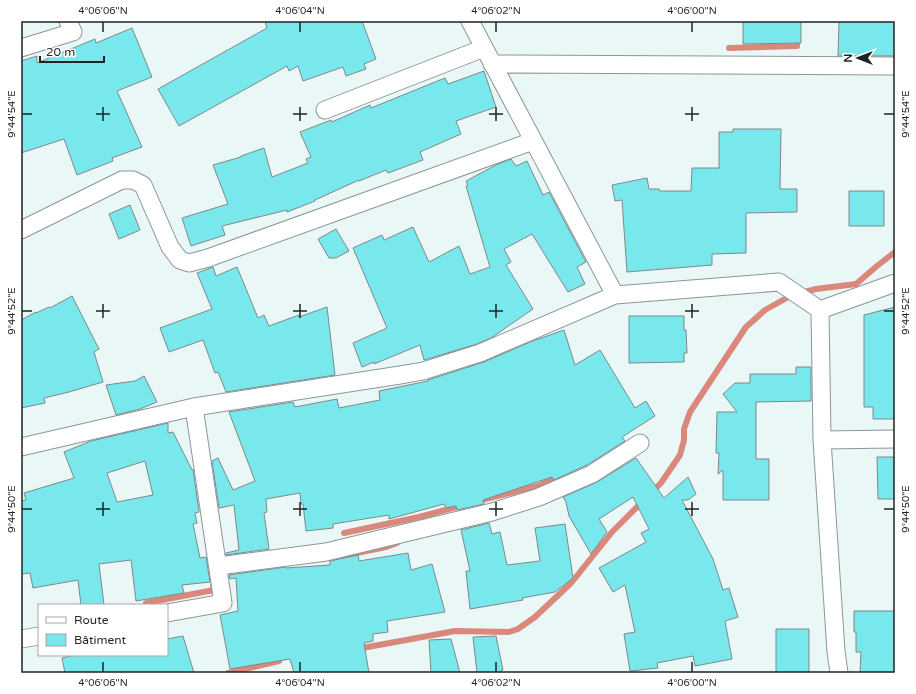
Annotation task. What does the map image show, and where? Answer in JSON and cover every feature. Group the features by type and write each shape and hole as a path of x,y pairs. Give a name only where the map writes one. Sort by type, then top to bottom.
{"street":[{"path":"21,48 72,32 68,21"},
{"path":"470,21 615,295"},
{"path":"325,110 484,48"},
{"path":"492,64 895,66"},
{"path":"21,230 122,180 133,180 143,185 170,248 180,260 188,263 208,258 533,141"},
{"path":"21,447 194,406 423,371 480,353 615,295 779,282 820,310"},
{"path":"820,310 895,283"},
{"path":"820,310 822,440 836,652 839,673"},
{"path":"168,613 223,603 194,406"},
{"path":"822,440 895,439"},
{"path":"218,566 326,552 492,512 539,497 592,474 640,443"},
{"path":"21,639 38,636"}],"building":[{"path":"265,21 362,21 376,59 364,64 366,69 346,76 343,67 303,81 298,66 289,71 287,66 179,126 158,89 267,28"},
{"path":"743,21 801,21 801,43 743,44"},
{"path":"839,21 895,21 895,56 838,56"},
{"path":"132,28 152,77 117,91 142,147 112,158 113,161 77,175 64,139 21,153 21,61 37,56 37,63 95,39 96,43"},
{"path":"484,71 496,107 456,121 461,134 420,152 423,160 388,173 386,170 359,180 315,201 287,212 287,210 222,226 225,235 191,246 182,218 228,204 213,165 241,157 264,148 272,177 308,163 306,159 311,157 300,132 331,120 332,122 370,105 371,108 445,78 448,84"},
{"path":"733,129 781,129 780,189 797,189 797,212 746,213 746,253 712,254 712,265 627,272 622,200 615,201 612,185 647,178 649,189 659,189 660,191 691,191 692,168 719,168 719,132 733,132"},
{"path":"511,159 516,166 527,161 543,195 549,192 586,262 577,267 585,284 568,292 532,234 504,249 511,262 506,265 533,309 491,338 477,344 424,360 420,345 374,364 374,362 362,367 353,343 387,328 353,248 382,235 384,240 413,227 429,262 459,246 470,274 490,267 466,186 468,185 466,181"},
{"path":"849,191 884,191 884,226 849,226"},
{"path":"130,205 140,230 119,239 109,214"},
{"path":"336,229 349,251 336,258 329,258 318,239"},
{"path":"213,267 216,276 237,267 258,318 264,315 269,326 327,307 335,375 226,392 218,372 215,373 203,340 169,352 160,328 212,309 197,273"},
{"path":"72,296 99,349 94,352 103,382 44,398 45,403 21,408 21,320 36,312 49,307 50,308"},
{"path":"895,307 894,419 873,419 873,407 864,407 864,315"},
{"path":"629,316 684,316 687,353 684,353 684,362 629,363"},
{"path":"564,330 575,365 600,350 635,408 646,401 655,416 622,437 625,441 587,465 554,480 552,477 483,500 484,504 457,510 456,506 446,508 444,504 389,519 389,515 333,524 333,528 306,531 303,504 301,504 300,493 266,499 267,512 264,513 269,549 226,555 226,553 239,550 234,505 219,508 212,461 218,458 233,490 255,481 229,412 293,402 295,407 337,399 339,408 380,400 379,391 428,381 484,362 530,342"},
{"path":"796,367 811,367 811,401 756,402 756,459 769,459 769,500 723,500 723,470 718,474 719,453 716,453 717,412 737,412 723,394 735,383 750,383 750,374 796,374"},
{"path":"144,376 157,402 140,409 116,415 106,385 135,381"},
{"path":"168,423 168,433 173,432 192,470 193,469 199,512 195,513 197,523 193,524 200,558 206,557 210,582 182,585 184,593 136,601 131,560 99,564 104,604 81,604 78,580 33,588 30,573 21,574 21,501 26,500 24,493 74,478 64,452 91,441","holes":["145,461 153,495 117,502 107,473"]},
{"path":"877,457 895,457 895,499 878,499"},
{"path":"636,458 664,498 688,477 696,494 688,500 682,500 713,559 723,590 729,588 738,617 725,621 732,659 695,666 693,656 657,663 658,668 630,671 624,634 635,632 625,585 613,592 599,568 646,542 641,533 649,529 633,497 599,519 607,532 591,554 569,516 566,502 563,497 597,482"},
{"path":"489,523 492,534 500,532 507,565 540,561 535,528 565,524 573,578 555,592 522,598 523,600 470,609 466,571 470,571 461,530"},
{"path":"408,553 411,570 432,564 445,612 387,621 388,632 373,634 373,641 364,643 369,673 294,673 290,659 230,669 220,615 238,611 236,578 230,579 229,575 285,567 330,565 330,561 358,555 359,561"},
{"path":"854,611 895,611 895,673 860,673 861,652 856,652"},
{"path":"776,629 809,629 809,673 776,673"},
{"path":"183,636 194,673 65,673 62,658 71,656 168,656 168,639"},
{"path":"496,636 503,670 501,670 502,673 477,673 473,637"},
{"path":"451,639 460,673 431,673 429,640"}],"waterway":[{"path":"729,48 797,46 796,21"},
{"path":"801,293 816,289 856,284 895,252"},
{"path":"651,493 661,483 680,455 684,440 684,429 690,412 746,327 765,310 792,295"},
{"path":"477,501 538,486 560,476"},
{"path":"357,649 455,631 509,632 518,629 535,617 569,585 612,532 643,501"},
{"path":"344,533 419,517 464,505"},
{"path":"342,556 386,547 397,543"},
{"path":"146,603 214,590 213,585"},
{"path":"228,673 279,661"}]}
